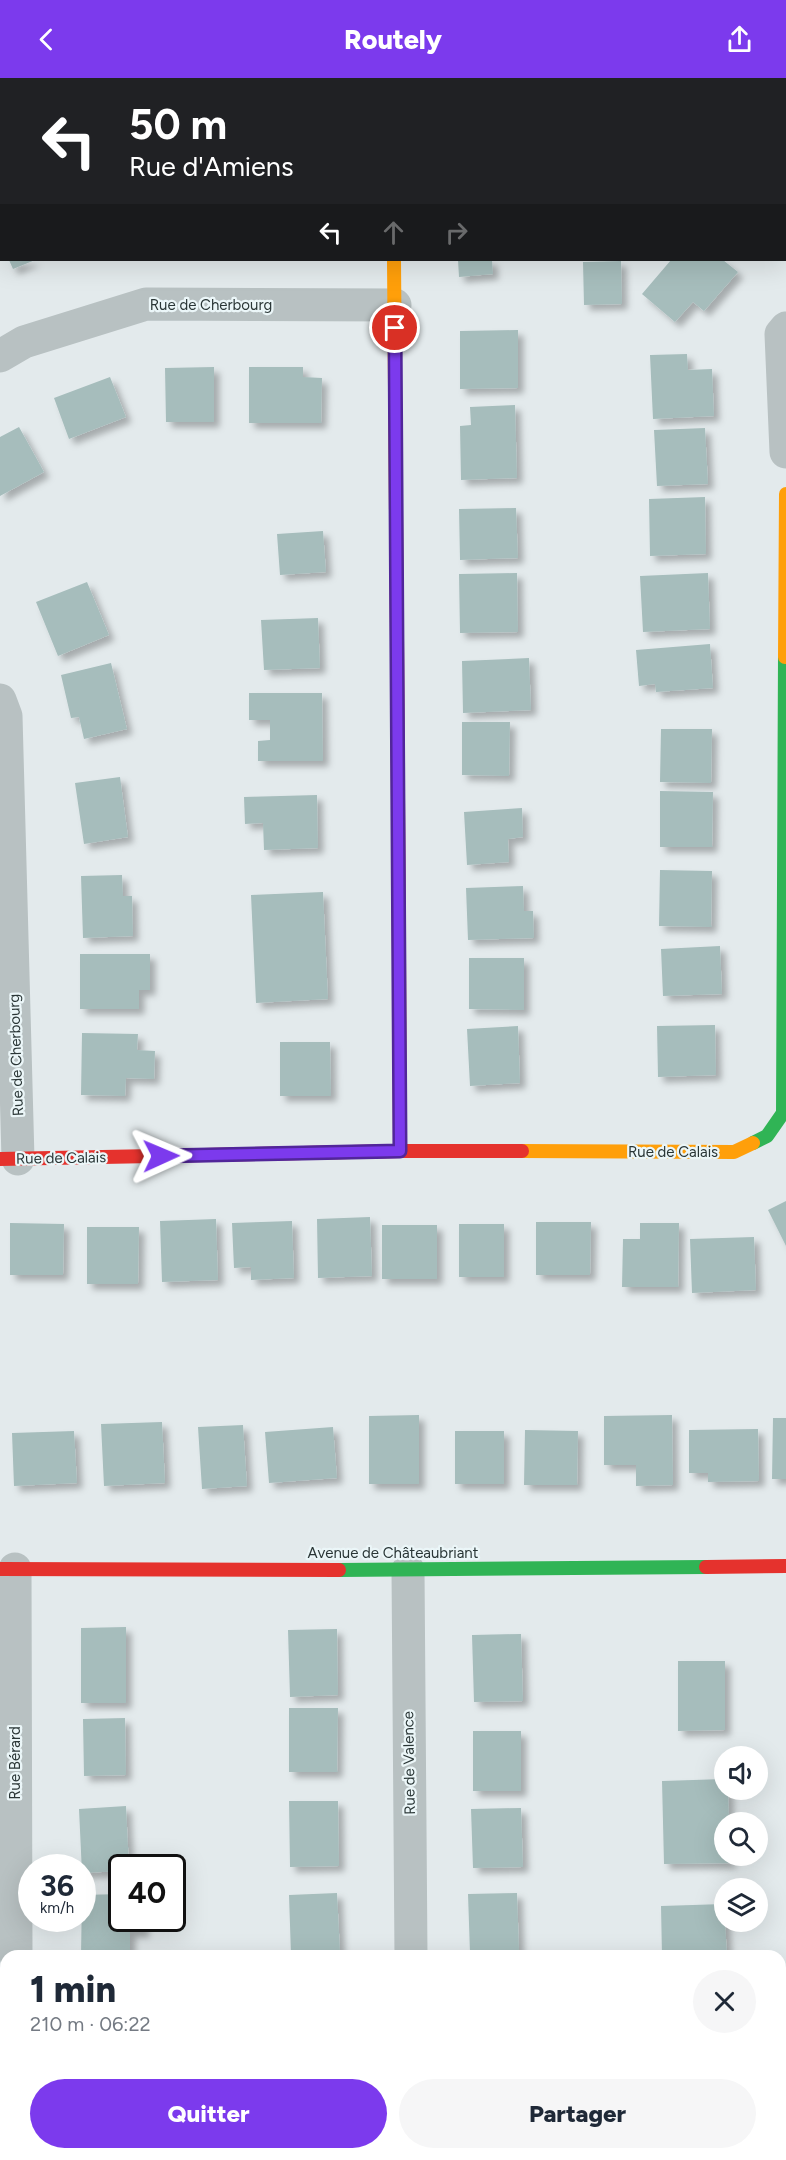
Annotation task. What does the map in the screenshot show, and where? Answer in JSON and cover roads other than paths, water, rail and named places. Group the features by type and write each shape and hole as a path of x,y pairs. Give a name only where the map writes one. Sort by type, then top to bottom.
{"street":[{"path":"394,261 400,1151"},
{"name":"Rue de Cherbourg","path":"0,356 24,342 146,304 395,305"},
{"path":"786,328 781,334 786,452"},
{"name":"Rue de Calais","path":"9,1159 400,1151 734,1152 767,1136 783,1113 786,494"},
{"name":"Rue de Cherbourg","path":"0,700 6,716 9,1159"},
{"name":"Avenue de Châteaubriant","path":"8,1569 408,1570 786,1566"},
{"name":"Rue Bérard","path":"8,1569 16,1950"},
{"name":"Rue de Valence","path":"408,1570 411,1950"}]}
